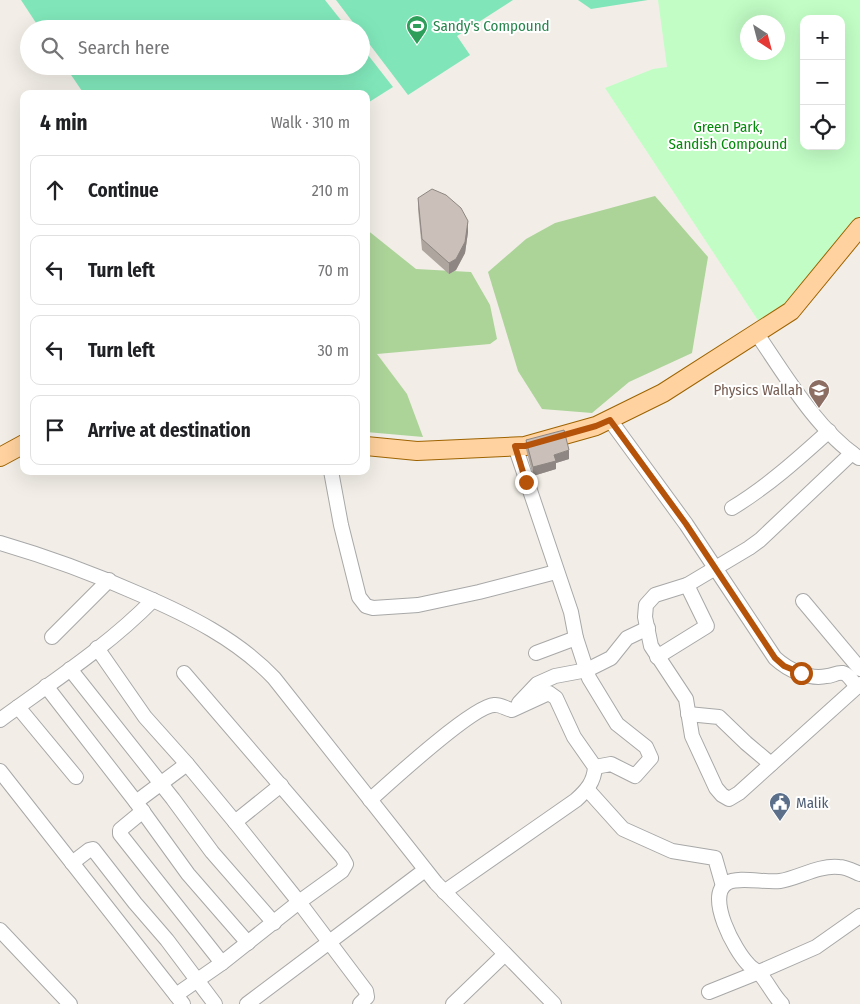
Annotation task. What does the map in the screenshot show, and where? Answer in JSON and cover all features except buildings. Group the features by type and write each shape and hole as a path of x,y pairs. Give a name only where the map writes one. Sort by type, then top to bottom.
{"main road":[{"path":"370,446 417,451 525,446 596,426 610,420 663,393 791,311 860,226"},
{"path":"0,457 20,446"}],"street":[{"path":"610,420 676,509 716,568 735,600 775,658 784,666 815,677 826,677 840,672 844,673 858,686 730,799 726,798 716,788 696,748 692,736 686,699 651,646 646,605 655,595 687,585 716,568 760,540 856,456 829,431 796,391 757,334"},
{"path":"732,508 767,485 829,431"},
{"path":"515,446 571,612 576,638 589,678 617,724 646,747 651,758 635,776 611,764 595,767"},
{"path":"332,475 341,525 359,597 366,606 373,608 418,605 479,592 556,572"},
{"path":"0,543 109,580 153,600 198,621 259,663 274,678 444,892 554,1004"},
{"path":"52,637 109,580"},
{"path":"658,656 707,626 687,585"},
{"path":"0,720 97,648 141,613 153,600"},
{"path":"803,601 860,669"},
{"path":"512,710 537,684 555,676 587,670 611,658 627,638 648,628"},
{"path":"536,653 576,638"},
{"path":"97,648 145,717 187,764 299,902 366,991 366,1002"},
{"path":"70,668 212,852 274,923"},
{"path":"0,771 180,1000 196,981 342,871 346,864 184,674"},
{"path":"46,686 188,874 248,943"},
{"path":"370,800 448,734 484,708 499,705 512,710 522,707 542,695 549,693 553,695 574,737 595,767 588,789 576,800 444,892"},
{"path":"18,707 76,778"},
{"path":"688,714 719,717 771,764"},
{"path":"187,764 161,784 120,830 120,834 222,962"},
{"path":"235,822 280,785"},
{"path":"588,789 623,829 672,851 715,858 723,886"},
{"path":"72,863 93,849 135,903 168,940 196,981 215,1004"},
{"path":"782,1004 759,972 748,965 728,935 722,916 720,893 723,886 731,881 780,881 840,866 860,874"},
{"path":"247,1004 425,870"},
{"path":"709,992 816,947 860,916"},
{"path":"0,930 70,1004"},
{"path":"453,1004 505,954"}],"green space":[{"path":"21,0 325,0 341,20 34,20"},
{"name":"Sandy's Compound","path":"336,0 513,0 457,36 470,55 408,95 370,45 370,20 351,20"},
{"name":"Sandy's Compound","path":"578,0 648,0 591,9"},
{"name":"Green Park, Sandish Compound","path":"658,0 860,0 860,227 791,311 763,328 605,88 653,69 667,67"},
{"path":"370,58 393,87 370,101 370,90 81,90 71,75 370,75"},
{"path":"655,196 708,257 692,353 629,382 592,413 542,409 518,371 488,272 526,239 555,223"},
{"path":"370,232 416,269 471,272 490,305 497,339 490,344 377,354 407,394 423,437 370,432"}],"place":[{"name":"Sandy's Compound","path":"417,45"},
{"name":"Physics Wallah","path":"819,409"},
{"name":"Malik","path":"780,822"}],"route":[{"path":"526,482 515,446 525,446 596,426 610,420 686,524 775,658 784,666 801,673"}]}
